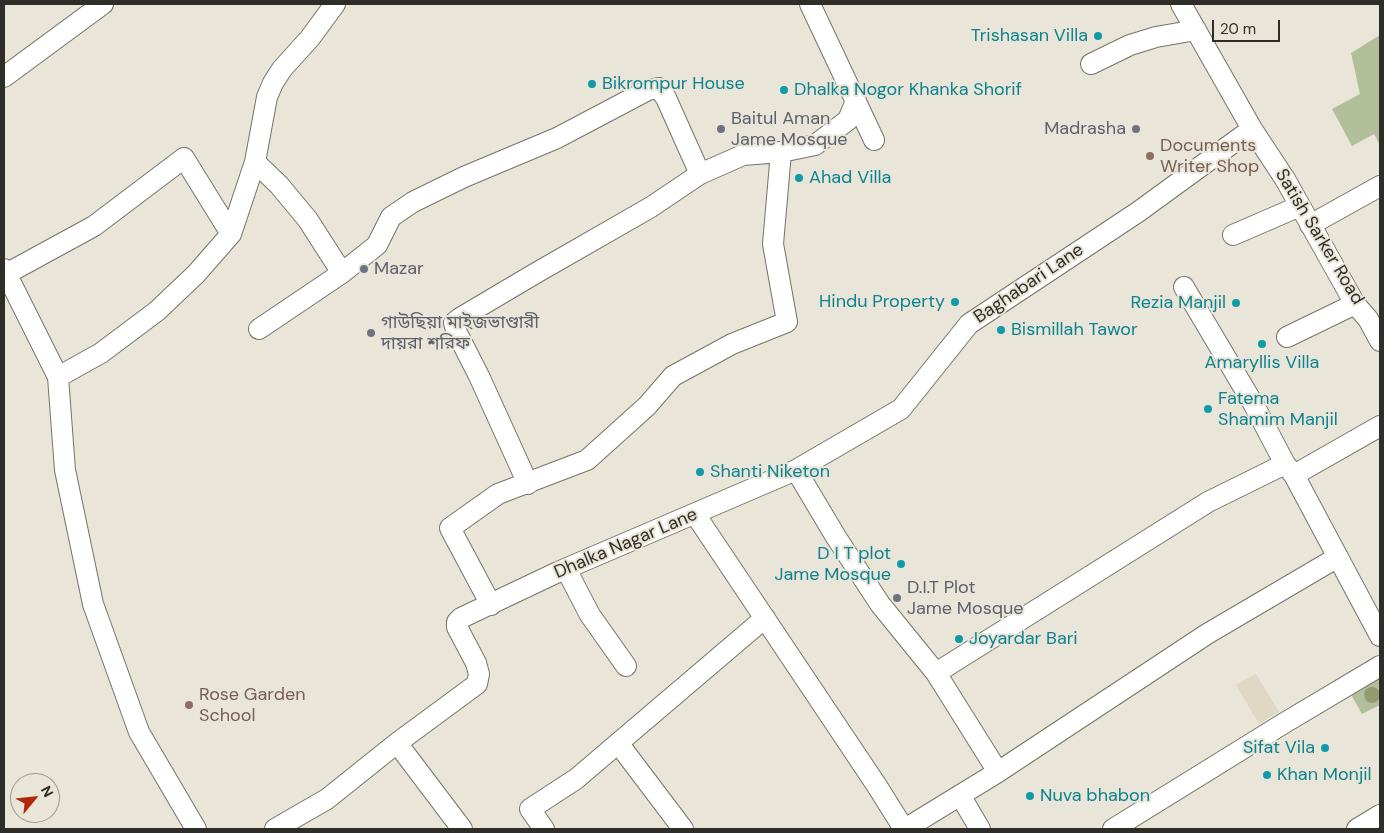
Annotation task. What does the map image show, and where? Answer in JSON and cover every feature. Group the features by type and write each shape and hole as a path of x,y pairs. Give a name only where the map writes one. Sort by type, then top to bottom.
{"street":[{"path":"4,77 103,4"},
{"path":"58,377 101,353 157,311 196,274 231,234 255,162 267,97 273,82 310,38 335,4"},
{"path":"810,4 874,140"},
{"name":"Satish Sarker Road","path":"1181,4 1252,129 1285,179 1355,304 1368,319 1380,341"},
{"path":"1091,64 1130,45 1156,37 1196,30"},
{"path":"259,329 342,273 377,245 391,217 413,202 464,177 557,138 648,90 659,88 666,98 700,174"},
{"path":"528,484 454,323 536,273 651,208 700,174 743,155 781,152 815,145 848,120 856,101"},
{"name":"Baghabari Lane","path":"796,470 901,409 969,324 1138,212 1252,129"},
{"path":"491,605 450,528 498,494 587,460 647,406 673,376 732,344 786,323 773,244 781,152"},
{"path":"196,829 139,732 93,604 65,470 58,377 5,272 94,226 184,158 231,234"},
{"path":"255,162 279,185 308,220 342,273"},
{"path":"1310,225 1380,186"},
{"path":"1233,235 1300,206"},
{"path":"1184,287 1254,405 1380,636"},
{"path":"1287,337 1355,304"},
{"path":"936,673 1208,502 1289,469 1380,426"},
{"path":"796,470 836,537 880,604 936,673 998,772"},
{"name":"Dhalka Nagar Lane","path":"397,743 477,684 479,674 476,663 457,627 457,622 460,618 566,569 796,470"},
{"path":"695,514 905,829 998,772 1207,634 1338,557"},
{"path":"566,569 590,615 626,666"},
{"path":"544,829 530,809 576,779 765,618"},
{"path":"1112,829 1380,666"},
{"path":"276,829 328,799 397,743 462,829"},
{"path":"618,743 683,829"},
{"path":"960,795 980,829"},
{"path":"1357,829 1380,815"}],"shaded area":[{"path":"1256,674 1279,712 1259,724 1236,685"}],"green space":[{"path":"1380,35 1380,145 1374,134 1352,146 1332,109 1360,94 1351,53"},
{"path":"1380,674 1380,705 1362,714 1349,691"}],"place":[{"name":"Trishasan Villa","path":"1098,36"},
{"name":"Bikrompur House","path":"592,84"},
{"name":"Dhalka Nogor Khanka Shorif","path":"784,90"},
{"name":"Baitul Aman Jame Mosque","path":"721,129"},
{"name":"Madrasha","path":"1136,129"},
{"name":"Documents Writer Shop","path":"1150,156"},
{"name":"Ahad Villa","path":"799,178"},
{"name":"Mazar","path":"364,269"},
{"name":"Hindu Property","path":"955,302"},
{"name":"Rezia Manjil","path":"1236,303"},
{"name":"Bismillah Tawor","path":"1001,330"},
{"name":"গাউছিয়া মাইজভাণ্ডারী দায়রা শরিফ","path":"371,333"},
{"name":"Amaryllis Villa","path":"1262,344"},
{"name":"Fatema Shamim Manjil","path":"1208,409"},
{"name":"Shanti Niketon","path":"700,472"},
{"name":"D I T plot Jame Mosque","path":"901,564"},
{"name":"D.I.T Plot Jame Mosque","path":"897,598"},
{"name":"Joyardar Bari","path":"959,639"},
{"name":"Rose Garden School","path":"189,705"},
{"name":"Sifat Vila","path":"1325,748"},
{"name":"Khan Monjil","path":"1267,775"},
{"name":"Nuva bhabon","path":"1030,796"}]}
